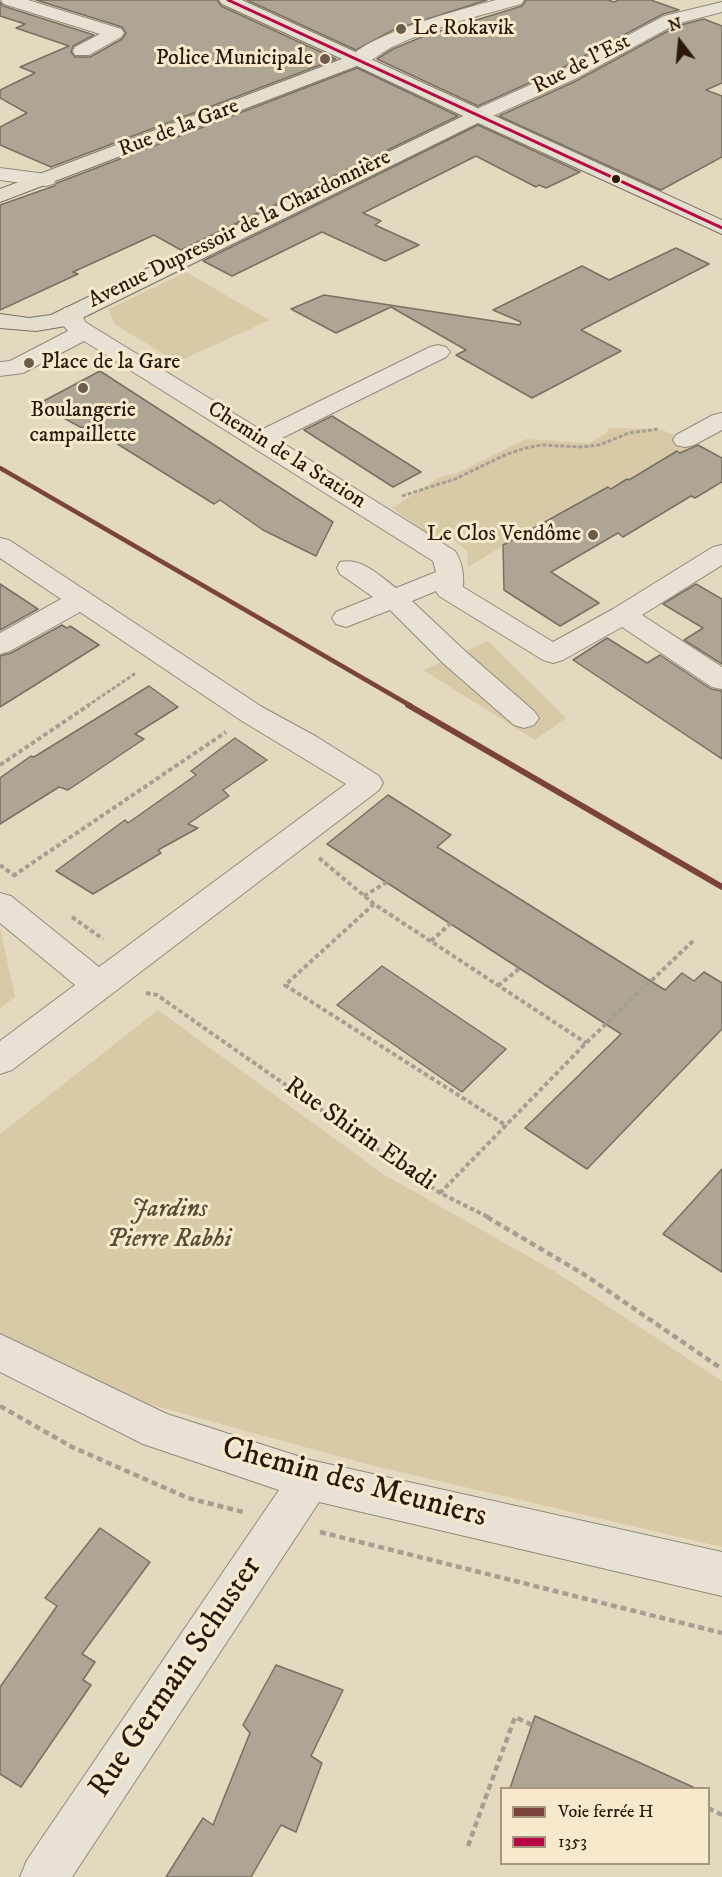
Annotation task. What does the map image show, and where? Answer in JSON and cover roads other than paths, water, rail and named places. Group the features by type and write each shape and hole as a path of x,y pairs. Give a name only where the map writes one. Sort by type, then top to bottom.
{"main road":[{"path":"228,0 722,228"},
{"name":"Rue de la Gare","path":"0,196 357,60"},
{"name":"Avenue Dupressoir de la Chardonnière","path":"0,321 24,326 78,323 477,116"}],"street":[{"path":"10,0 115,33 82,51"},
{"path":"357,60 365,53 406,36 514,0"},
{"name":"Rue de l'Est","path":"477,116 568,75 670,20 722,7"},
{"path":"0,174 46,180"},
{"path":"0,369 15,368 78,323"},
{"name":"Chemin de la Station","path":"78,323 451,561"},
{"path":"259,440 438,352"},
{"path":"689,438 722,420"},
{"path":"0,546 252,714 306,744 368,783 0,1060"},
{"path":"451,561 449,590 553,654 623,615 722,552"},
{"path":"346,618 421,587 451,561"},
{"path":"350,568 394,599 453,657 524,718"},
{"path":"0,645 81,600"},
{"path":"623,615 722,680"},
{"path":"4,893 98,986"},
{"name":"Chemin des Meuniers","path":"0,1352 158,1430 310,1479 722,1574"},
{"name":"Rue Germain Schuster","path":"44,1877 310,1479"}],"rail line":[{"name":"H","path":"0,468 722,887"}],"place":[{"name":"Le Rokavik","path":"401,29"},
{"name":"Police Municipale","path":"325,59"},
{"name":"Place de la Gare","path":"29,363"},
{"name":"Boulangerie campaillette","path":"83,388"},
{"name":"Le Clos Vendôme","path":"593,535"}],"park label":[{"name":"Jardins Pierre Rabhi","path":"169,1226"}]}
